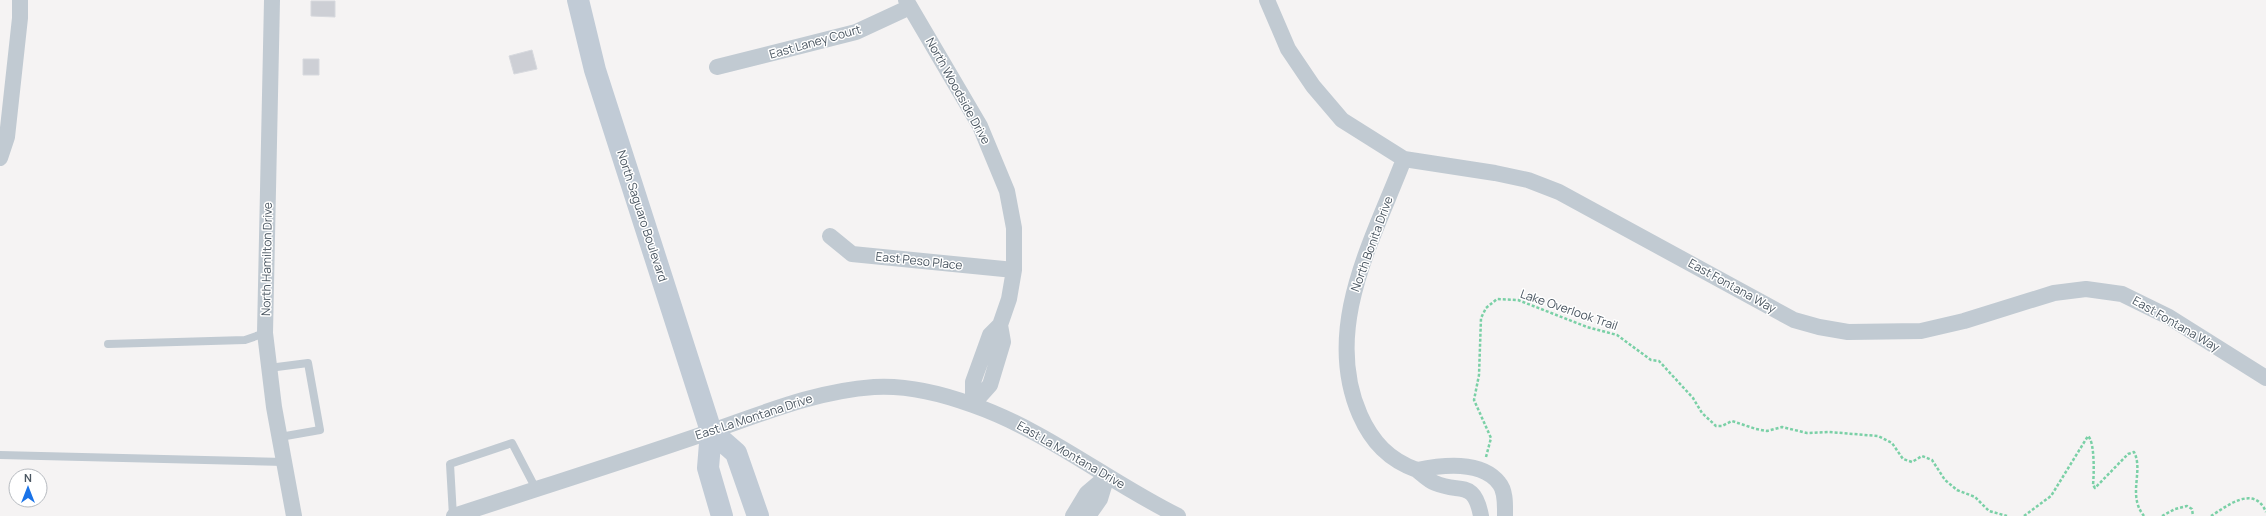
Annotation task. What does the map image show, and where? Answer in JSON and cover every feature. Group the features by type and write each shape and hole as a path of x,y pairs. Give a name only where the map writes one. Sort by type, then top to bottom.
{"main road":[{"name":"North Saguaro Boulevard","path":"578,0 595,70 711,432 708,468 722,516"},
{"path":"711,432 736,453 758,516"}],"street":[{"path":"0,158 7,137 20,18 20,0"},
{"name":"North Hamilton Drive","path":"272,0 265,333 269,368 294,516"},
{"name":"East Fontana Way","path":"1267,0 1288,48 1314,86 1342,120 1404,159 1496,173 1528,180 1559,192 1794,320 1819,327 1848,332 1921,331 1964,321 2054,293 2086,290 2122,294 2169,317 2266,378"},
{"name":"East Laney Court","path":"718,67 856,32 908,3"},
{"name":"North Woodside Drive","path":"908,3 980,126 1005,184 1014,228 1014,270 1009,299 1000,325 1003,342 990,385 973,404"},
{"name":"North Bonita Drive","path":"1404,159 1354,289 1347,324 1346,359 1352,396 1368,434 1388,455 1401,464 1417,470 1434,483 1466,490 1473,494"},
{"name":"East Peso Place","path":"830,236 852,254 1014,270"},
{"name":"East La Montana Drive","path":"454,516 711,432 782,406 823,394 876,386 934,393 973,404 1006,418 1178,516"},
{"path":"1417,470 1438,465 1484,472 1500,484 1505,501 1505,516"},
{"path":"1481,516 1478,501 1473,494 1484,472"},
{"path":"1073,516 1087,493 1107,476"},
{"path":"1088,516 1100,499 1107,476"}],"lane":[{"path":"108,344 245,340 265,333"},
{"path":"269,368 308,363 320,430 280,437"},
{"path":"454,516 450,464 512,442 536,489"},
{"path":"0,455 284,462"}],"path":[{"name":"Lake Overlook Trail","path":"1484,472 1491,438 1474,400 1478,376 1481,318 1486,308 1498,299 1518,300 1587,327 1617,335 1651,360 1659,361 1693,398 1702,413 1716,426 1722,426 1732,421 1762,430 1782,427 1807,433 1829,432 1878,436 1892,443 1903,459 1912,462 1922,456 1932,460 1945,480 1957,490 1975,497 1989,511 2007,516"},
{"path":"2024,516 2051,496 2088,436 2092,439 2093,446 2093,485 2095,488 2128,454 2134,452 2137,457 2135,487 2140,510 2144,516"},
{"path":"2211,516 2239,498 2253,499 2263,505 2266,512"},
{"path":"2162,516 2175,509 2187,506 2192,509 2193,516"}],"building":[{"path":"311,1 335,1 335,17 311,16"},
{"path":"532,50 537,69 514,74 509,56"},
{"path":"303,59 319,59 319,75 303,75"}]}
